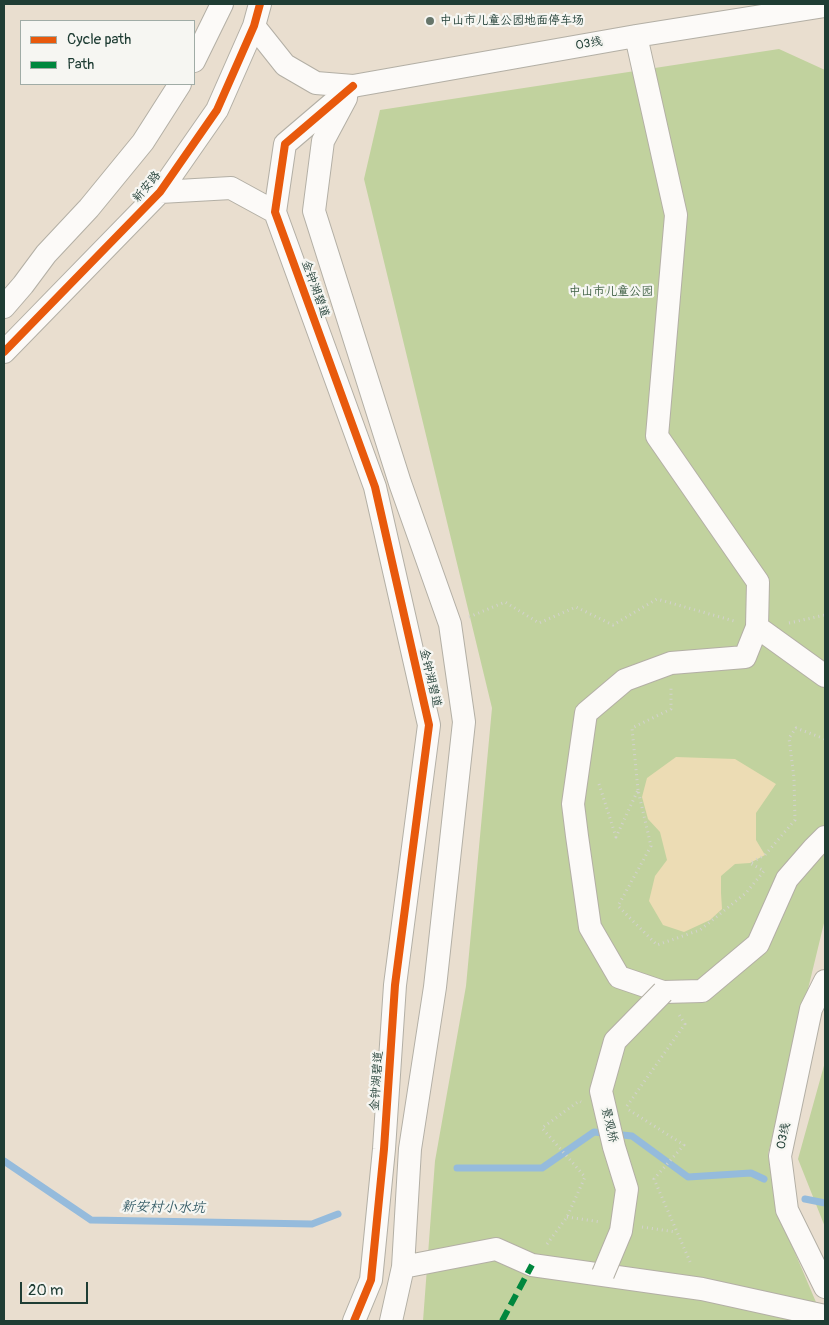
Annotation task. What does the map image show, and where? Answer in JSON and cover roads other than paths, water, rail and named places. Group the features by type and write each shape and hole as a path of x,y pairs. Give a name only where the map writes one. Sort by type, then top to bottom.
{"street":[{"path":"195,58 222,4"},
{"name":"新安路","path":"4,352 160,192 218,110 254,26 260,4"},
{"name":"03线","path":"254,26 285,65 316,83 353,86 636,36 825,6"},
{"path":"636,36 676,215 657,436 758,582 757,627 745,658 671,663 624,680 586,713 573,804 590,927 619,977 663,992 702,991 758,944 787,880 825,837"},
{"path":"4,306 23,285 46,254 89,208 143,142 179,85"},
{"name":"金钟湖碧道","path":"353,86 286,144 275,212 375,486 429,725 395,985 384,1150 371,1280 354,1321"},
{"name":"金钟湖碧道","path":"353,86 323,141 314,211 400,482 450,624 464,722 435,987 410,1149 403,1267 391,1321"},
{"path":"160,192 231,188 275,212"},
{"path":"757,627 825,676"},
{"name":"03线","path":"825,981 811,1009 780,1156 787,1210 825,1287"},
{"name":"景观桥","path":"603,1274 621,1231 627,1189 614,1147 601,1091 615,1041 663,992"},
{"path":"403,1267 496,1249 532,1265 702,1289 825,1316"}],"waterway":[{"name":"新安村小水坑","path":"457,1168 542,1168 594,1132 632,1136 688,1177 751,1173 764,1179"},
{"name":"新安村小水坑","path":"4,1161 91,1220 312,1224 338,1214"},
{"name":"新安村小水坑","path":"805,1199 825,1203"}],"place":[{"name":"中山市儿童公园地面停车场","path":"430,21"}],"park label":[{"name":"中山市儿童公园","path":"611,292"}]}
